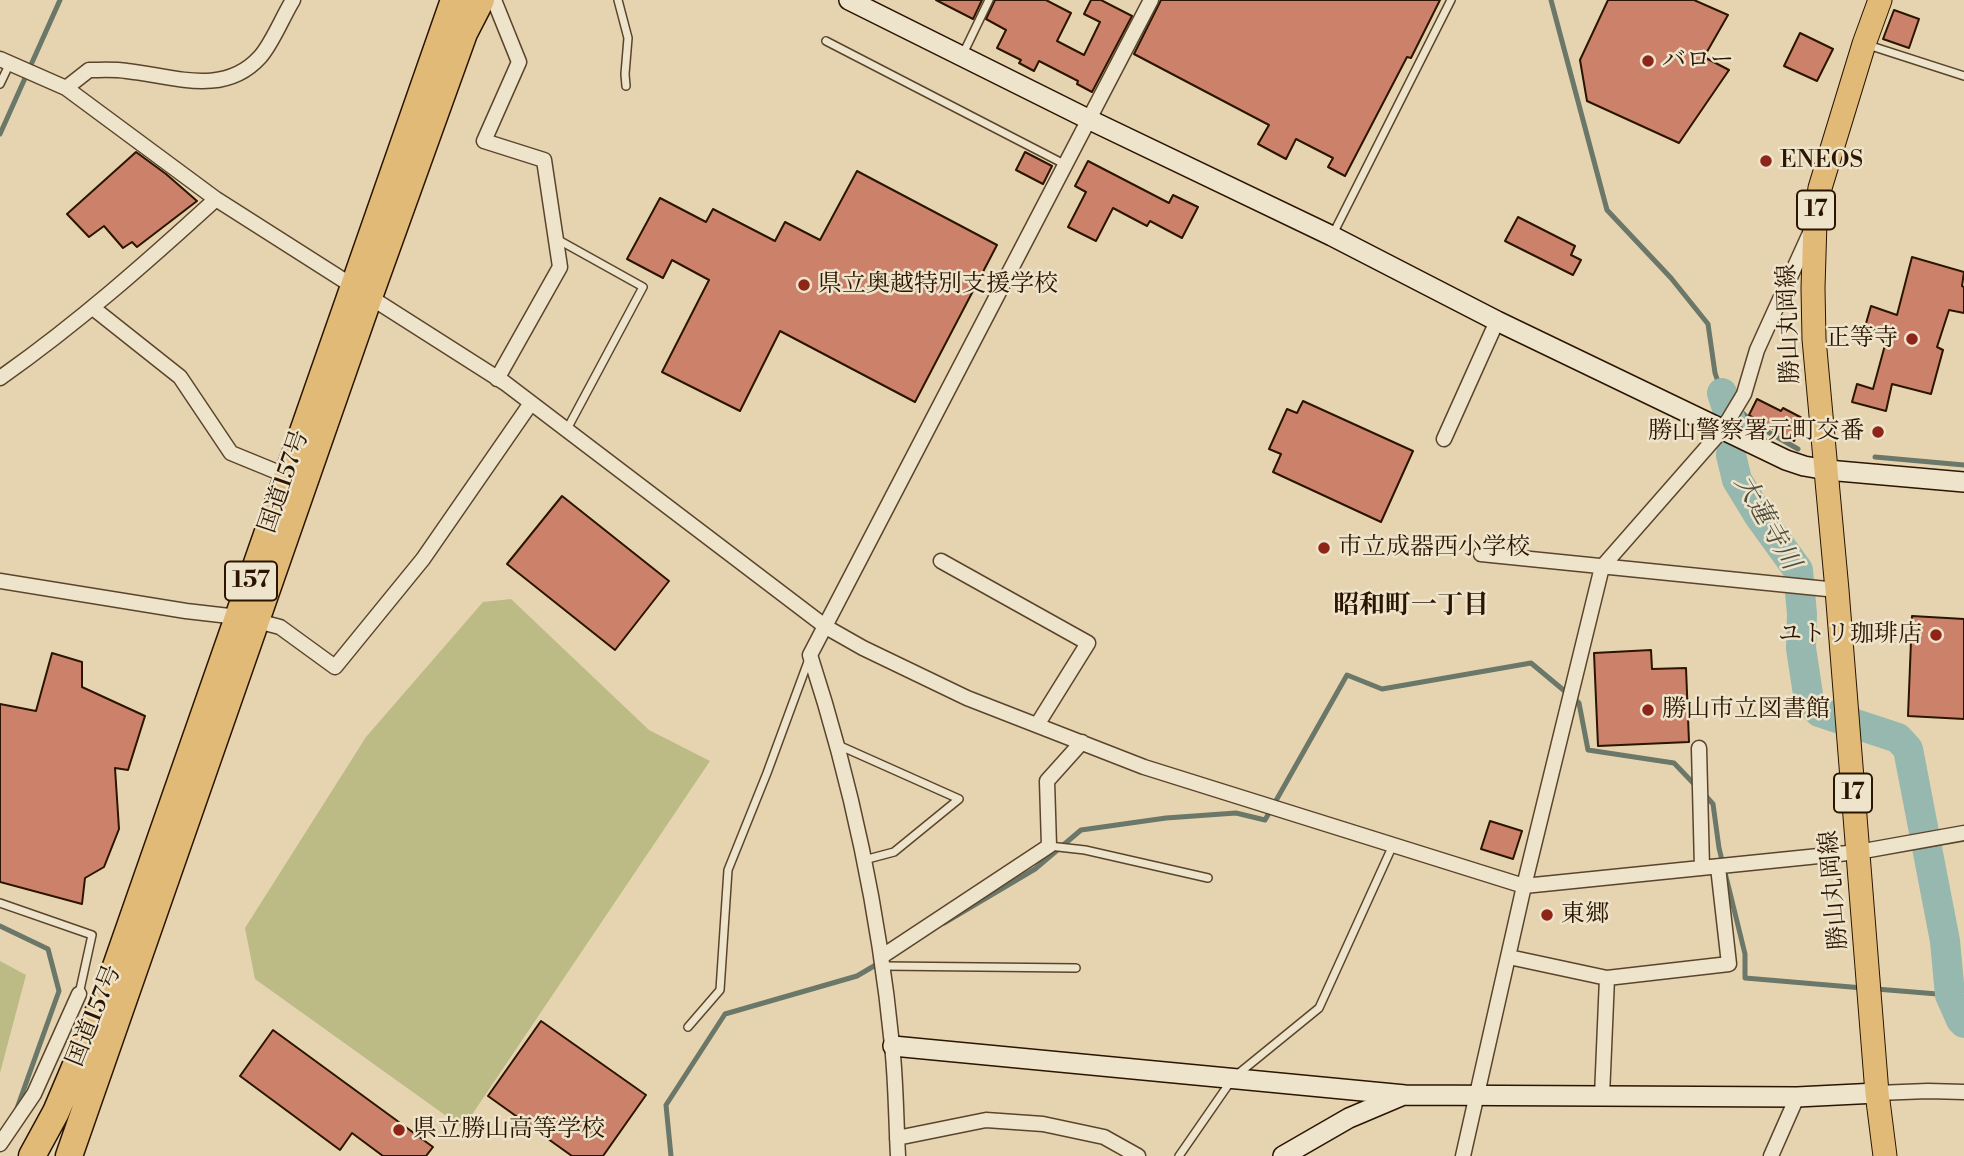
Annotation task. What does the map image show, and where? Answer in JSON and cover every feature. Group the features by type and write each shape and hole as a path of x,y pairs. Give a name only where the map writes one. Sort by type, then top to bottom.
{"highway":[{"name":"国道157号","path":"69,1156 247,619 361,292 454,0"},
{"name":"国道157号","path":"361,292 464,33 481,0"},
{"name":"国道157号","path":"33,1156 56,1112 107,992 247,619"}],"main road":[{"name":"勝山丸岡線","path":"1880,0 1819,188 1813,288 1814,339 1877,1093 1885,1156"}],"street":[{"path":"66,88 89,70 124,70 207,82 232,77 244,72 262,55 293,0"},
{"path":"494,0 519,62 484,141 544,160 560,267 498,379"},
{"path":"849,0 1332,236 1497,321 1786,460 1827,470 1964,482"},
{"path":"898,1156 892,1046 864,860 836,745 810,655 1151,0"},
{"path":"5,61 66,88 216,199 498,379 826,627 863,648 967,698 1144,767 1524,886 1858,852 1964,833"},
{"path":"0,377 93,309 216,199"},
{"path":"1463,1156 1524,886 1602,566 1723,429 1744,394 1757,351 1815,222"},
{"path":"93,309 180,377 232,453 296,479"},
{"path":"1444,439 1497,321"},
{"path":"0,581 247,619 280,627 335,667 423,559 531,403"},
{"path":"1481,554 1837,590"},
{"path":"941,561 1088,643 1037,725"},
{"path":"881,961 1049,846 1047,781 1082,742"},
{"path":"1699,748 1702,868"},
{"path":"1509,957 1607,978 1729,964 1718,867"},
{"path":"1602,1096 1607,978"},
{"path":"0,1143 34,1094 79,994"},
{"path":"892,1046 1405,1095 1797,1097 1964,1092"},
{"path":"1283,1156 1349,1118 1405,1095"},
{"path":"1771,1156 1797,1097"},
{"path":"897,1138 986,1120 1043,1124 1104,1137 1138,1156"}],"lane":[{"path":"618,0 628,38 626,86"},
{"path":"962,56 989,0"},
{"path":"1332,236 1451,0"},
{"path":"826,41 1066,166"},
{"path":"1864,44 1964,76"},
{"path":"0,84 5,61"},
{"path":"554,237 643,287 566,431"},
{"path":"688,1027 720,990 728,870 810,655"},
{"path":"836,745 959,799 894,852 864,860"},
{"path":"1179,1156 1233,1078 1319,1008 1393,845"},
{"path":"1049,846 1085,850 1208,878"},
{"path":"0,903 92,935 79,994"},
{"path":"881,961 1076,968"}],"shaded area":[{"path":"511,599 649,730 710,761 463,1128 255,979 245,928 366,737 483,602"},
{"path":"0,961 26,975 0,1073"}],"building":[{"path":"936,0 982,0 973,19"},
{"path":"995,0 1046,0 1071,13 1057,41 1084,55 1100,22 1084,14 1091,0 1101,0 1132,16 1092,92 1077,84 1078,81 1039,61 1034,71 1019,63 1021,60 997,48 1006,30 986,19"},
{"path":"1161,0 1440,0 1345,176 1328,167 1333,158 1296,139 1286,159 1258,144 1269,125 1134,54"},
{"path":"1608,0 1694,0 1728,15 1704,57 1729,70 1679,143 1587,101 1580,60"},
{"path":"1894,10 1919,19 1909,48 1883,39"},
{"path":"1800,33 1833,49 1817,81 1784,66"},
{"path":"136,152 197,201 137,247 132,242 123,248 104,226 89,237 67,214"},
{"path":"1025,152 1052,166 1043,184 1016,170"},
{"path":"1088,161 1169,203 1173,195 1198,207 1182,238 1150,221 1147,226 1113,208 1096,241 1068,227 1086,192 1075,186"},
{"path":"857,171 997,245 915,402 780,331 740,411 662,372 709,280 672,260 663,278 627,259 660,198 706,222 713,209 775,241 785,222 820,240"},
{"path":"1518,217 1575,246 1571,255 1581,260 1573,275 1505,241"},
{"path":"1912,257 1964,272 1964,313 1949,310 1937,347 1943,350 1931,394 1892,384 1886,411 1852,402 1857,384 1873,389 1888,334 1865,327 1871,306 1897,315"},
{"path":"1757,399 1806,420 1794,441 1749,415"},
{"path":"1303,401 1413,451 1381,522 1273,472 1281,454 1269,449 1287,409 1297,413"},
{"path":"562,496 669,581 615,650 507,564"},
{"path":"1912,616 1964,619 1964,719 1908,716"},
{"path":"1651,650 1652,669 1686,668 1689,742 1598,746 1594,653"},
{"path":"52,653 82,662 82,687 145,716 128,770 115,768 119,829 104,867 85,878 82,904 0,882 0,704 36,711"},
{"path":"1490,821 1522,831 1513,859 1481,849"},
{"path":"541,1021 646,1095 603,1156 572,1156 488,1096"},
{"path":"273,1030 433,1147 426,1156 383,1156 352,1133 340,1150 240,1076"}],"waterway":[{"path":"0,134 60,0"},
{"name":"大蓮寺川","path":"1551,0 1607,210 1671,278 1708,324 1715,373 1722,393 1754,424 1798,449"},
{"name":"大蓮寺川","path":"1722,393 1734,430 1731,455 1737,480 1798,570 1802,614 1801,648 1809,701 1819,712 1898,738 1908,749 1945,941 1950,995 1964,1023"},
{"path":"1875,457 1964,465"},
{"path":"944,923 1035,869 1081,830 1166,818 1236,813 1265,820 1347,675 1382,689 1531,663 1579,703 1588,750 1674,763 1697,787"},
{"path":"1704,794 1713,804 1719,848 1745,954 1745,978 1863,988"},
{"path":"0,926 48,949 59,991 16,1111"},
{"path":"671,1156 666,1105 725,1014 857,976 879,963"},
{"path":"1876,989 1950,995"}],"place":[{"name":"バロー","path":"1648,61"},
{"name":"ENEOS","path":"1766,161"},
{"name":"県立奥越特別支援学校","path":"804,285"},
{"name":"正等寺","path":"1912,339"},
{"name":"勝山警察署元町交番","path":"1878,432"},
{"name":"市立成器西小学校","path":"1324,548"},
{"name":"ユトリ珈琲店","path":"1936,635"},
{"name":"勝山市立図書館","path":"1648,710"},
{"name":"東郷","path":"1547,915"},
{"name":"県立勝山高等学校","path":"399,1130"}],"district":[{"name":"昭和町一丁目","path":"1411,607"}]}
